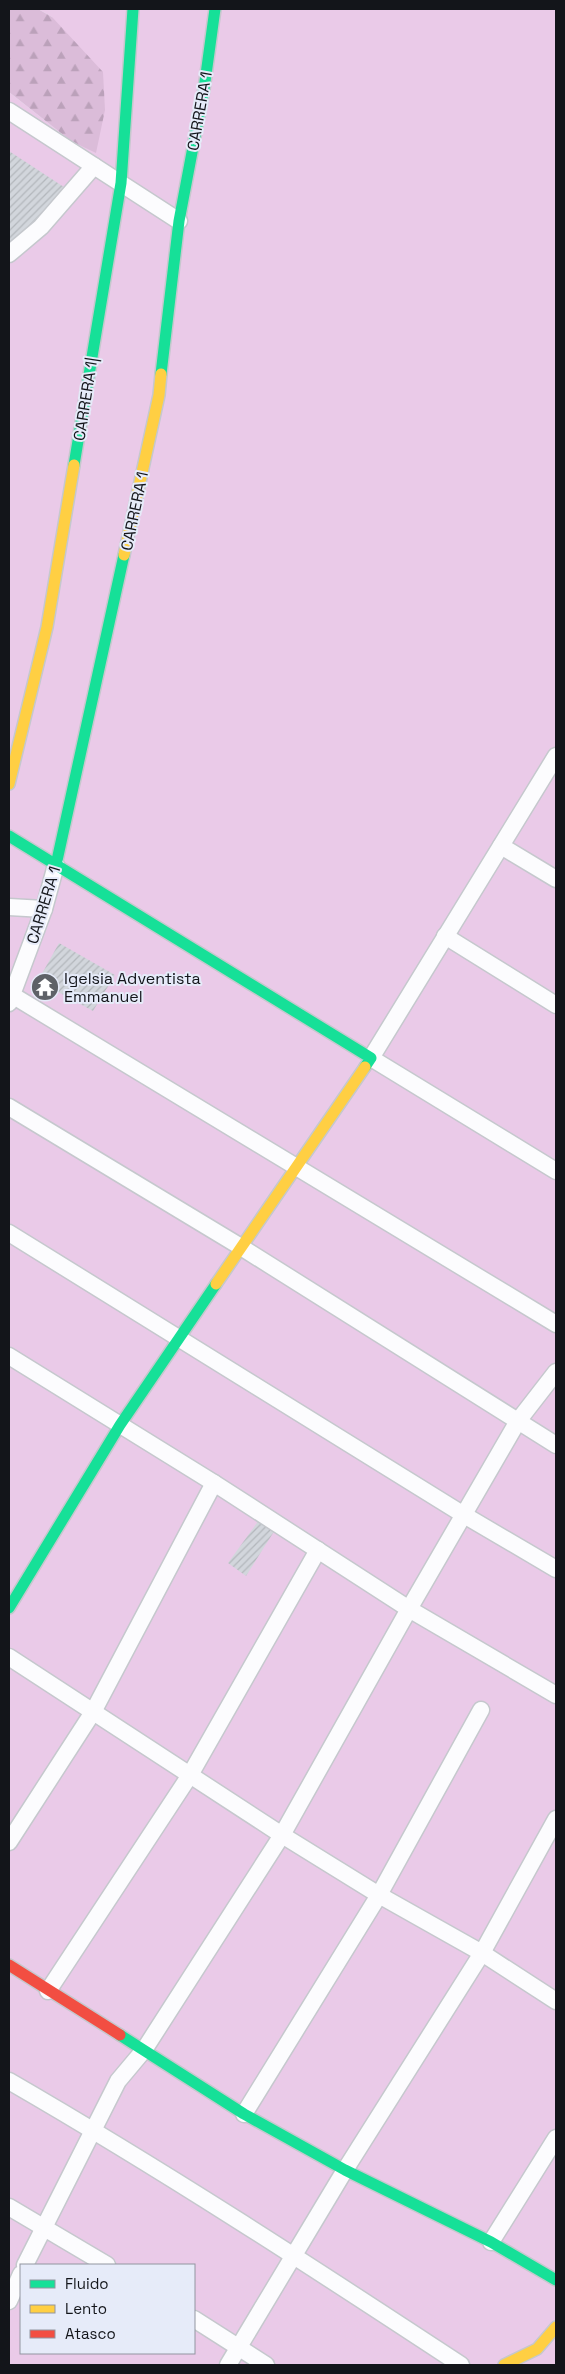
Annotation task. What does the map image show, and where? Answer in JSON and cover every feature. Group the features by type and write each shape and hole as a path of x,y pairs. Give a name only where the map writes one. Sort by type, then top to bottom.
{"street":[{"name":"CARRERA 1|","path":"9,784 47,627 121,183 133,9"},
{"name":"CARRERA 1","path":"10,999 44,909 56,865 159,395 179,220 204,89 215,9"},
{"path":"9,110 179,220"},
{"path":"9,254 41,227 94,166"},
{"path":"9,1608 120,1426 371,1058 556,756"},
{"path":"9,836 556,1171"},
{"path":"501,846 556,879"},
{"path":"9,907 44,909"},
{"path":"445,936 556,1006"},
{"path":"10,999 296,1167 556,1324"},
{"path":"9,1107 241,1247 556,1445"},
{"path":"9,1233 464,1515 556,1569"},
{"path":"9,1356 214,1483 409,1609 556,1695"},
{"path":"25,2264 118,2081 144,2050 282,1835 409,1609 518,1421 556,1372"},
{"path":"9,1842 93,1712 214,1483"},
{"path":"48,1991 190,1775 318,1550"},
{"path":"9,1657 282,1835 379,1895 482,1953 556,2001"},
{"path":"244,2114 379,1895 481,1710"},
{"path":"228,2365 345,2170 482,1953 555,1826"},
{"path":"9,1966 244,2114 345,2170 491,2242 556,2280"},
{"path":"9,2082 93,2130 295,2255 461,2365"},
{"path":"491,2242 556,2138"},
{"path":"9,2207 104,2264"},
{"path":"9,2301 20,2276"},
{"path":"195,2320 266,2365"},
{"path":"504,2365 537,2349 556,2327"}],"shaded area":[{"path":"38,9 556,9 556,2365 9,2365 9,92 71,141 52,17"}],"green space":[{"path":"9,9 38,9 52,17 103,72 105,110 96,153 71,141 9,92"}],"building":[{"path":"9,151 67,189 9,251"},
{"path":"59,943 115,975 93,1011 38,981"},
{"path":"259,1520 275,1530 246,1576 228,1563"}],"traffic: fast":[{"path":"74,465 121,183 133,9"},
{"path":"161,374 179,221 204,89 215,9"},
{"path":"56,865 124,555"},
{"path":"9,836 371,1058 365,1067"},
{"path":"9,1608 120,1425 216,1284"},
{"path":"120,2035 244,2114 345,2170 491,2242 556,2280"}],"traffic: slow":[{"path":"124,555 159,395 161,374"},
{"path":"9,784 47,627 74,465"},
{"path":"216,1284 365,1067"},
{"path":"504,2365 537,2349 556,2327"}],"traffic: jam":[{"path":"9,1965 120,2035"}],"place":[{"name":"Igelsia Adventista Emmanuel","path":"45,987"}]}
